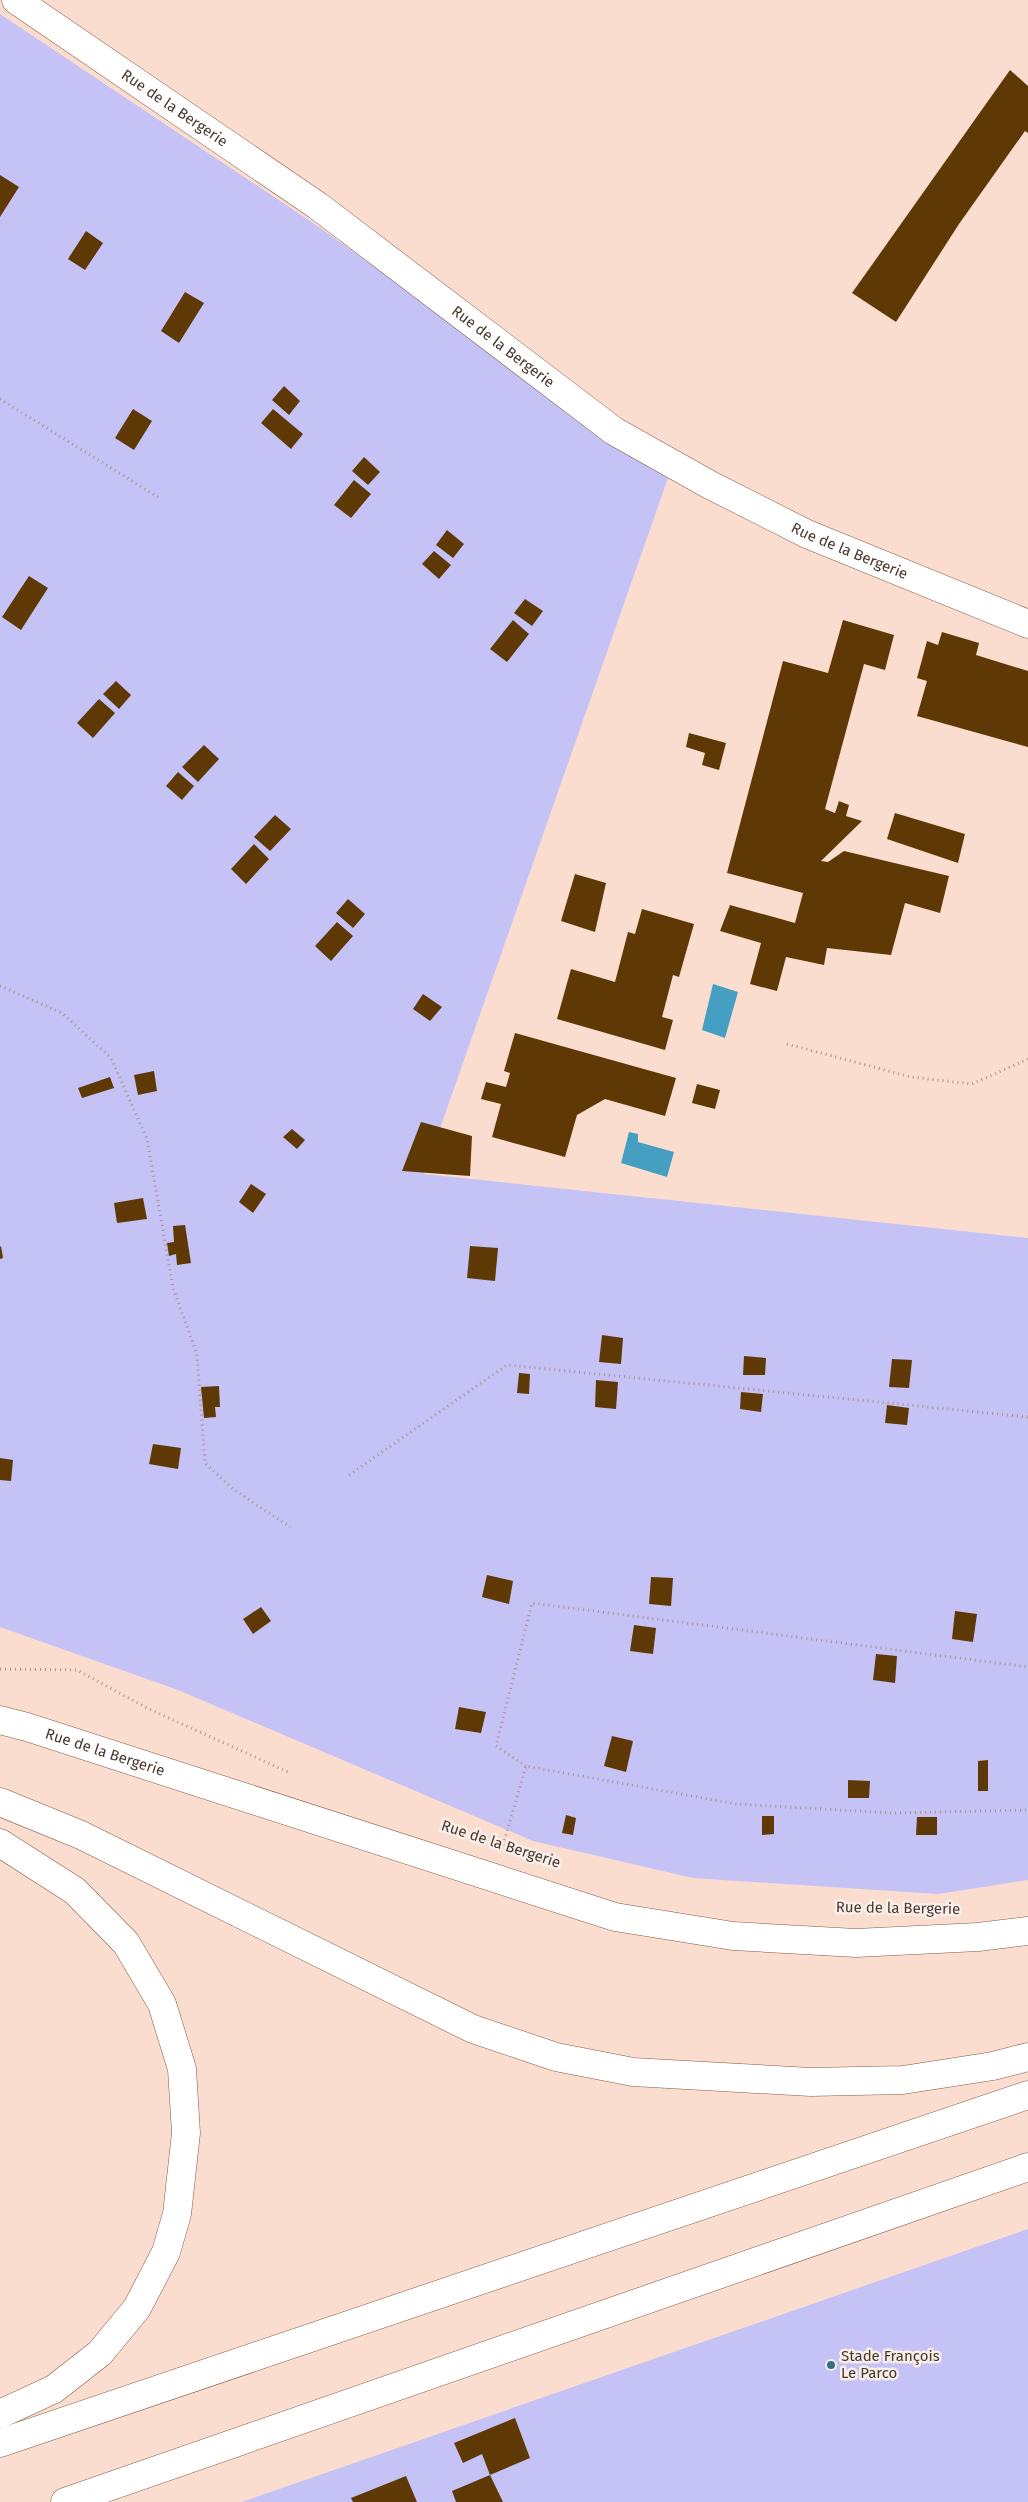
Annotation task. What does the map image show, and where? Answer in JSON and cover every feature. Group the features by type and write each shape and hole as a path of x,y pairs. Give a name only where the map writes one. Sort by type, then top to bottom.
{"main road":[{"name":"Rue de la Bergerie","path":"16,0 318,206 614,431 710,485 807,534 1028,624"},
{"name":"Rue de la Bergerie","path":"0,1720 27,1727 615,1917 733,1936 856,1943 978,1937 1028,1930"},
{"path":"0,1802 81,1835 473,2029 556,2057 633,2072 811,2082 903,2080 992,2066 1028,2057"},
{"path":"0,1843 75,1891 126,1943 162,2004 182,2069 186,2133 177,2214 166,2252 137,2308 100,2353 54,2389 0,2414"},
{"path":"0,2443 1028,2095"},
{"path":"65,2502 1028,2167"}],"path":[{"path":"0,399 161,499"},
{"path":"0,986 62,1013 111,1058 148,1139 173,1288 197,1354 205,1463 233,1489 290,1527"},
{"path":"787,1044 911,1077 972,1084 1009,1069 1028,1058"},
{"path":"349,1475 507,1365 1028,1417"},
{"path":"1028,1667 532,1603 496,1746 526,1766 736,1804 892,1813 1028,1810"},
{"path":"0,1669 77,1670 149,1709 290,1773"},
{"path":"492,1876 503,1846 526,1766"},
{"name":"Rue de la Bergerie","path":"494,1842 512,1848"}],"shaded area":[{"path":"0,14 319,227 668,478 424,1174 1028,1238 1028,1880 938,1894 693,1878 533,1841 178,1690 0,1627"},
{"path":"713,984 738,992 725,1038 702,1030"},
{"path":"629,1132 638,1134 638,1142 674,1152 667,1177 621,1163"},
{"name":"Stade François Le Parco","path":"1028,2229 1028,2502 242,2502"}],"building":[{"path":"1010,70 1028,86 1028,133 1025,131 959,224 896,322 852,293"},
{"path":"0,175 19,187 0,217"},
{"path":"86,231 103,243 85,270 68,259"},
{"path":"185,292 204,303 179,343 161,331"},
{"path":"284,386 300,401 289,415 272,400"},
{"path":"133,409 152,421 134,450 115,438"},
{"path":"273,409 303,434 291,449 261,423"},
{"path":"364,457 380,472 368,485 352,471"},
{"path":"354,480 371,494 351,518 334,505"},
{"path":"447,530 464,544 453,558 436,545"},
{"path":"434,551 451,565 439,579 422,564"},
{"path":"29,576 48,588 21,630 2,617"},
{"path":"525,599 543,611 532,626 514,613"},
{"path":"513,620 529,634 507,662 490,649"},
{"path":"843,620 894,635 885,670 864,664 825,809 835,813 839,801 849,805 846,816 862,821 821,861 828,862 844,851 949,876 940,913 905,903 891,955 827,948 824,965 786,957 777,991 750,984 761,943 720,931 730,905 795,923 803,893 727,873 783,661 828,673"},
{"path":"942,632 979,643 976,655 1028,671 1028,747 917,716 927,681 917,678 927,641 938,645"},
{"path":"116,681 131,695 119,709 103,694"},
{"path":"99,699 115,713 93,738 77,723"},
{"path":"689,733 726,743 719,770 702,765 705,753 686,747"},
{"path":"204,745 219,759 198,782 182,767"},
{"path":"178,772 194,786 182,800 166,786"},
{"path":"895,813 965,834 958,863 887,839"},
{"path":"275,815 291,829 270,851 254,837"},
{"path":"254,844 269,859 246,884 231,869"},
{"path":"575,874 606,883 595,932 561,921"},
{"path":"348,899 365,914 353,928 336,913"},
{"path":"642,909 694,924 679,977 673,975 662,1017 673,1020 665,1050 557,1019 571,969 615,982 628,932 635,934"},
{"path":"337,922 353,936 331,961 315,946"},
{"path":"423,994 442,1007 430,1021 413,1009"},
{"path":"515,1033 676,1078 665,1116 605,1099 577,1115 565,1157 492,1137 501,1104 481,1099 486,1082 506,1087 510,1073 504,1071"},
{"path":"154,1071 157,1091 138,1095 134,1075"},
{"path":"110,1077 114,1088 82,1098 78,1088"},
{"path":"697,1084 720,1090 715,1109 692,1103"},
{"path":"421,1122 472,1136 470,1176 402,1171"},
{"path":"292,1129 305,1140 297,1149 283,1137"},
{"path":"251,1184 266,1194 253,1213 239,1202"},
{"path":"143,1198 147,1219 117,1223 114,1203"},
{"path":"185,1225 191,1263 177,1265 176,1254 169,1256 167,1243 174,1242 173,1226"},
{"path":"470,1246 498,1248 495,1281 467,1278"},
{"path":"0,1247 3,1258 0,1259"},
{"path":"602,1335 623,1338 621,1364 599,1362"},
{"path":"744,1356 766,1358 765,1375 743,1375"},
{"path":"892,1359 912,1360 909,1388 889,1387"},
{"path":"519,1373 530,1374 529,1394 517,1393"},
{"path":"596,1380 618,1382 616,1409 595,1407"},
{"path":"219,1386 220,1407 215,1407 216,1417 204,1418 201,1387"},
{"path":"741,1392 763,1394 761,1412 740,1409"},
{"path":"887,1405 909,1408 907,1425 885,1423"},
{"path":"153,1444 181,1448 178,1469 149,1464"},
{"path":"0,1458 13,1460 11,1481 0,1480"},
{"path":"487,1575 513,1581 509,1604 482,1597"},
{"path":"651,1577 673,1578 671,1606 649,1604"},
{"path":"261,1607 271,1621 253,1634 243,1619"},
{"path":"955,1611 977,1614 973,1642 952,1639"},
{"path":"634,1625 656,1628 653,1654 630,1651"},
{"path":"876,1654 897,1656 895,1683 873,1680"},
{"path":"459,1707 486,1712 481,1733 455,1729"},
{"path":"612,1736 633,1741 626,1772 604,1766"},
{"path":"988,1760 988,1791 978,1791 978,1761"},
{"path":"848,1780 870,1781 869,1798 848,1798"},
{"path":"566,1815 576,1818 573,1835 562,1833"},
{"path":"762,1816 774,1816 774,1834 762,1835"},
{"path":"917,1817 937,1817 937,1835 916,1835"},
{"path":"515,2418 530,2458 490,2475 482,2454 463,2463 454,2443"},
{"path":"490,2475 503,2502 456,2502 452,2491"},
{"path":"406,2476 417,2502 353,2502 351,2498"}],"place":[{"name":"Stade François Le Parco","path":"831,2365"}]}
